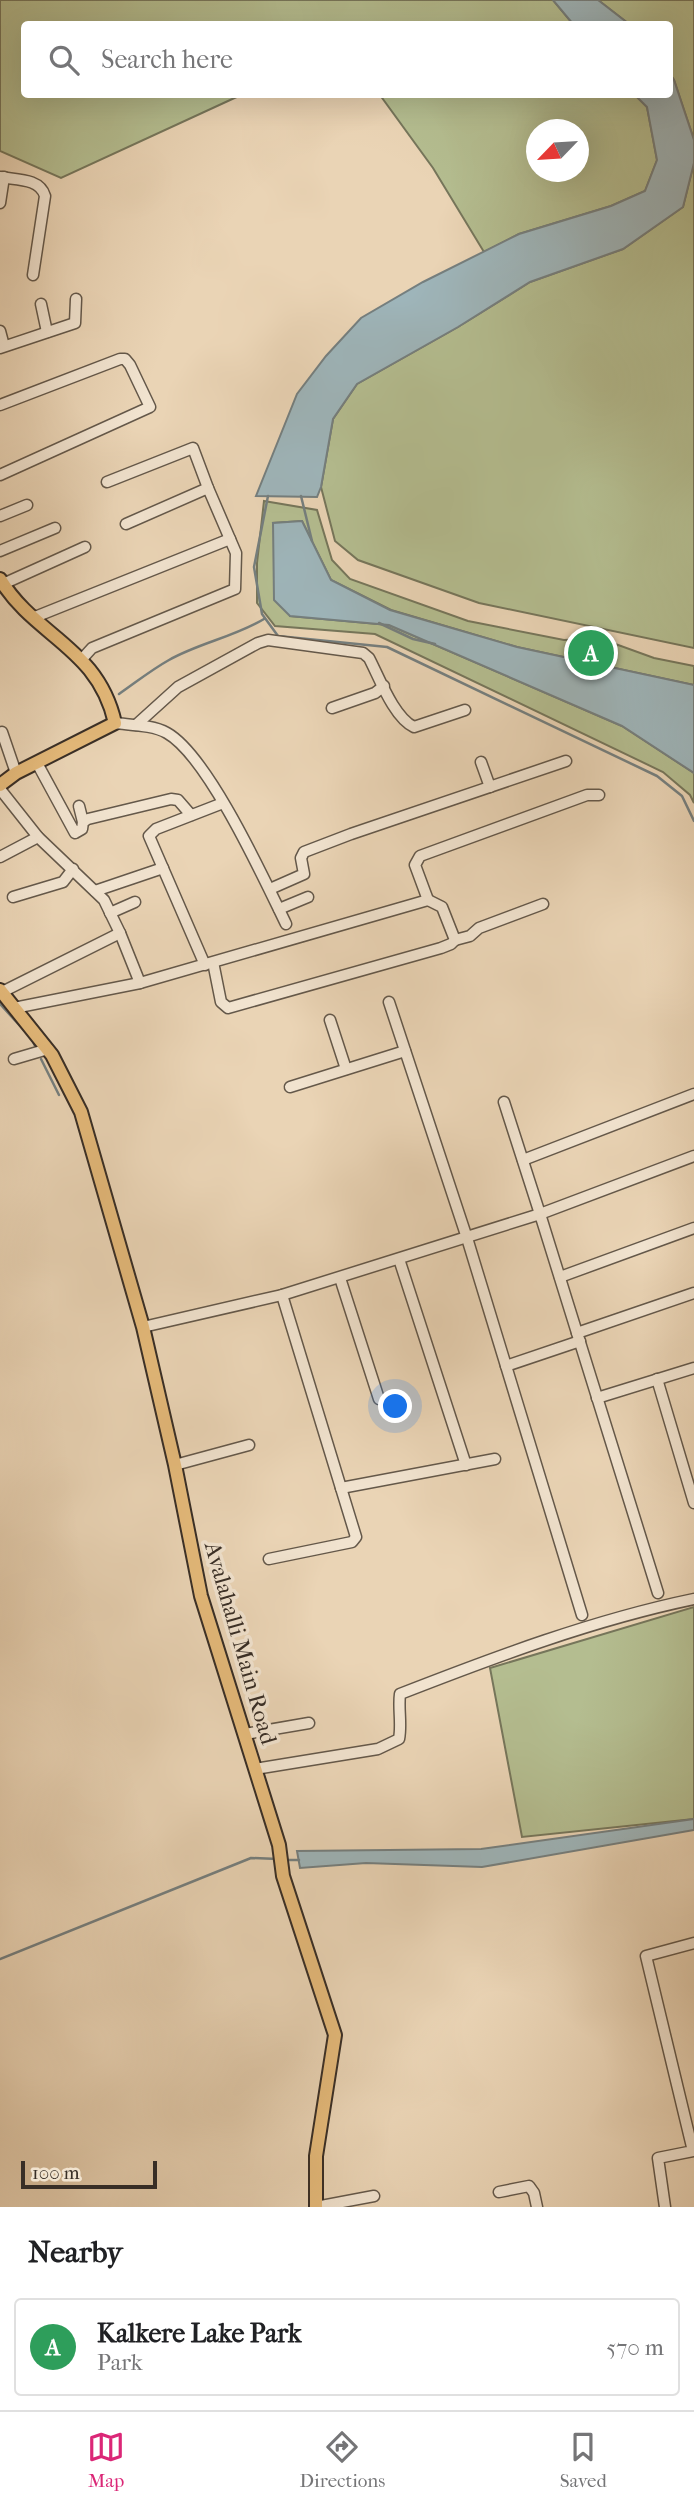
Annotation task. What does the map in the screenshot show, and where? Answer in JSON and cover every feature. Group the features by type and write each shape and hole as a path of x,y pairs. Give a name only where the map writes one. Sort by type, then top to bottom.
{"main road":[{"path":"0,787 16,773 115,723 110,701 96,676 82,659 10,595 1,582"},
{"name":"Avalahalli Main Road","path":"1,991 48,1049 82,1112 143,1327 175,1465 201,1596 279,1845 283,1877 335,2035 316,2156 316,2207"}],"street":[{"path":"0,203 2,177 40,185 46,196 33,275"},
{"path":"0,331 2,347 75,323 76,299"},
{"path":"41,304 47,332"},
{"path":"0,405 125,359 150,407 0,475"},
{"path":"82,659 92,648 235,589 236,553 193,447 107,482"},
{"path":"126,524 208,488"},
{"path":"0,516 27,505"},
{"path":"0,551 55,528"},
{"path":"35,617 230,539"},
{"path":"1,582 85,547"},
{"path":"136,725 177,687 268,640 363,653 369,658 402,718 414,727 465,710"},
{"path":"332,708 375,693 383,686"},
{"path":"115,723 165,732 179,740 207,774 270,889 286,924"},
{"path":"2,732 16,773"},
{"path":"270,889 304,874 301,858 304,852 566,761"},
{"path":"37,762 75,833 82,829 79,806"},
{"path":"481,762 491,787"},
{"path":"0,787 38,837 104,900 140,984"},
{"path":"428,900 415,865 420,856 587,795 600,795"},
{"path":"83,822 171,799 178,800 191,815"},
{"path":"223,803 150,833 150,839 209,963 220,1002 229,1008 441,948 470,936 479,928 543,904"},
{"path":"0,857 38,837"},
{"path":"95,891 163,868"},
{"path":"13,897 63,882 73,869"},
{"path":"279,909 308,897"},
{"path":"14,1008 140,984 428,900 442,907 455,940"},
{"path":"110,913 135,902"},
{"path":"1,991 120,933"},
{"path":"389,1002 467,1238 582,1615"},
{"path":"330,1020 346,1069"},
{"path":"14,1059 48,1049"},
{"path":"289,1087 405,1051"},
{"path":"523,1160 694,1094"},
{"path":"504,1102 659,1593"},
{"path":"143,1327 282,1296 540,1214 694,1156"},
{"path":"560,1277 694,1228"},
{"path":"399,1259 466,1465"},
{"path":"340,1278 379,1399"},
{"path":"506,1366 694,1293"},
{"path":"269,1559 355,1541 282,1296"},
{"path":"597,1398 694,1368"},
{"path":"657,1380 694,1503"},
{"path":"175,1465 249,1445"},
{"path":"341,1488 495,1459"},
{"path":"255,1769 379,1749 399,1739 400,1694 581,1629 650,1608 694,1600"},
{"path":"245,1734 309,1723"},
{"path":"665,2207 658,2158 693,2151 646,1956 694,1943"},
{"path":"499,2192 529,2186 534,2193 537,2207"},
{"path":"316,2207 355,2203 374,2196"}],"green space":[{"path":"0,0 553,0 570,21 21,21 21,98 234,98 61,178 0,151"},
{"path":"598,0 694,0 694,140 673,78 673,21 625,21"},
{"path":"382,98 638,98 647,107 657,160 645,191 611,206 519,234 484,252 433,168"},
{"path":"694,163 694,648 479,603 358,560 335,541 321,487 333,419 357,384 458,327 530,282 623,249 683,207"},
{"path":"264,501 317,510 332,560 350,579 468,621 564,640 599,638 654,658 694,666 694,685 517,647 391,610 331,580 302,521 273,523 290,616 389,625 622,726 694,773 694,803 690,795 663,772 375,634 275,626 257,603 257,563"},
{"path":"694,1607 694,1819 522,1837 490,1668"}],"water":[{"path":"553,0 598,0 625,21 570,21"},
{"path":"673,78 694,140 694,163 683,207 623,249 530,282 458,327 357,384 333,419 317,497 256,496 297,394 326,356 361,318 423,282 519,234 611,206 645,191 657,160 647,107 638,98 673,98"},
{"path":"302,521 331,580 390,610 517,647 694,685 694,773 622,726 389,625 290,616 274,600 273,523"},
{"path":"694,1819 694,1830 482,1867 366,1863 300,1868 297,1851 481,1849"}],"waterway":[{"path":"268,496 254,567 262,614 278,636 387,647 657,776 682,796 694,821"},
{"path":"301,496 312,541"},
{"path":"119,694 169,660 264,619"},
{"path":"379,623 413,639 435,644"},
{"path":"0,1004 32,1039 35,1046"},
{"path":"41,1059 59,1095"},
{"path":"0,1959 251,1858 278,1859"},
{"path":"285,1860 299,1860"}],"place":[{"name":"Kalkere Lake Park","path":"591,653"}]}
